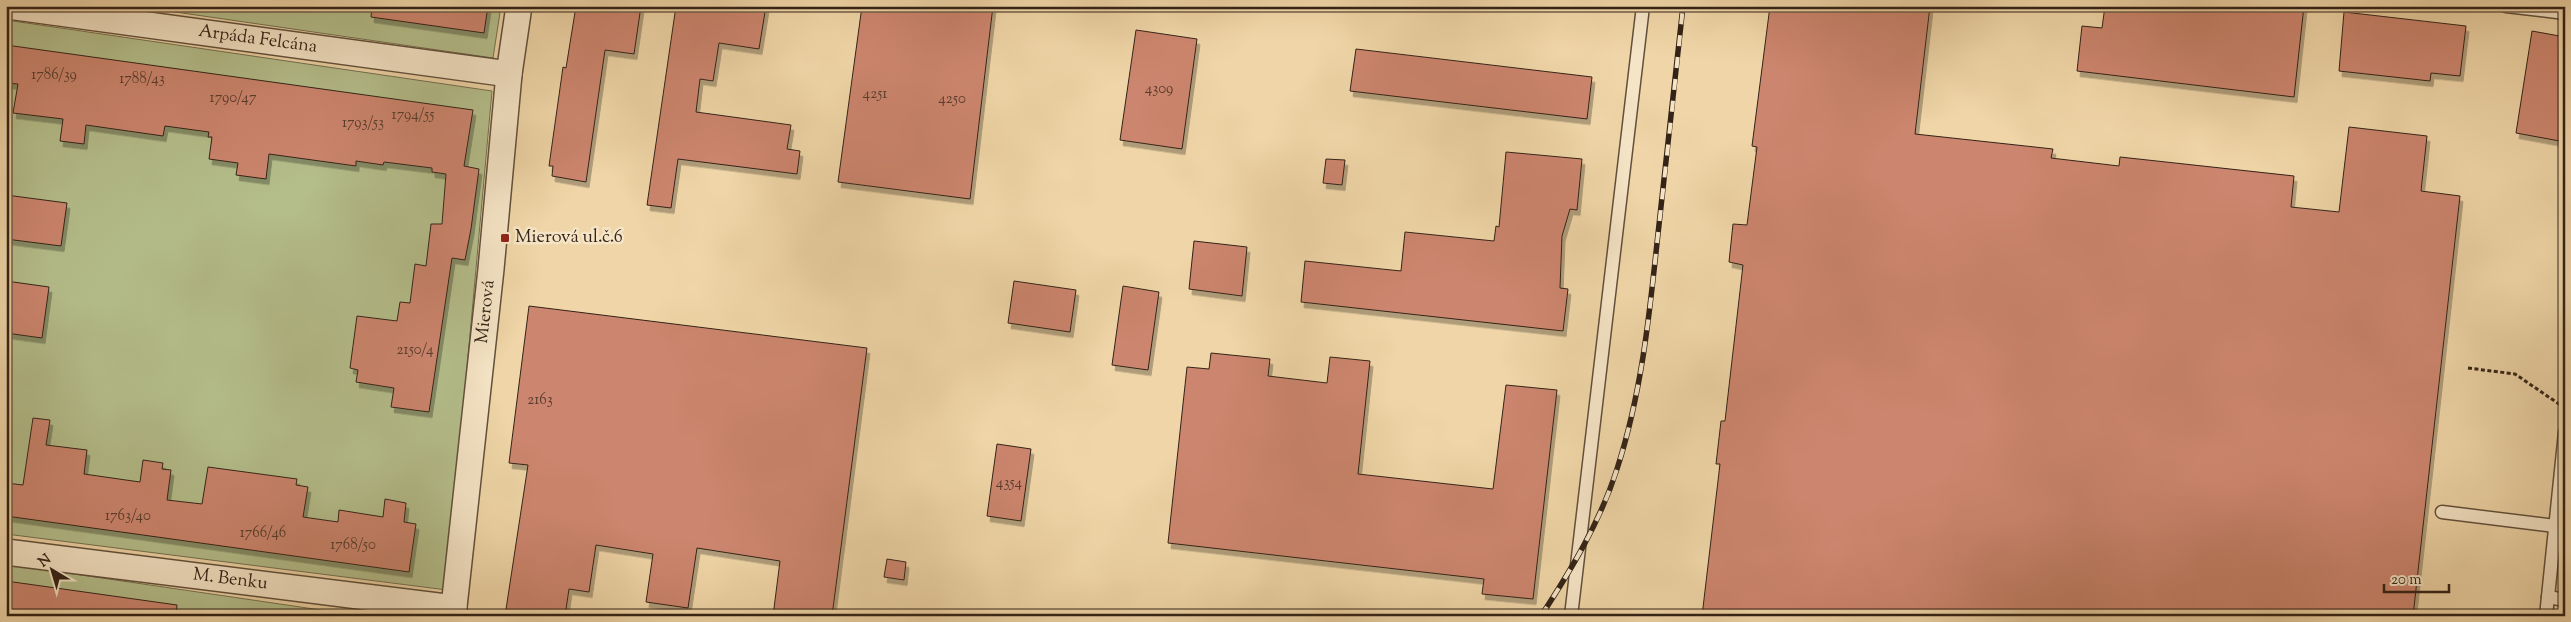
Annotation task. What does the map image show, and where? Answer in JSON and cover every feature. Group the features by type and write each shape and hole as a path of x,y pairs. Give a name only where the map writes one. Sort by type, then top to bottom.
{"street":[{"name":"Arpáda Felcána","path":"8,6 509,74"},
{"name":"Mierová","path":"453,612 490,279 509,74 519,6"},
{"name":"M. Benku","path":"6,552 453,612"}],"lane":[{"path":"1571,616 1643,6"},
{"path":"2506,6 2565,13"},
{"path":"2546,616 2565,432"},
{"path":"2442,512 2555,526"},
{"path":"2548,597 2565,600"}],"path":[{"path":"2468,368 2515,374 2559,404 2565,405"}],"green space":[{"path":"134,6 501,6 493,58"},
{"path":"6,20 492,91 447,590 6,534"},
{"path":"6,564 362,616 6,616"}],"building":[{"path":"372,6 488,6 484,33 371,17"},
{"path":"576,6 641,6 634,54 605,50 586,182 552,176 553,166 549,166 563,67 566,68"},
{"path":"676,6 766,6 759,49 719,43 713,81 700,79 696,112 791,125 787,149 800,151 797,174 678,159 671,208 647,205"},
{"path":"862,6 993,6 970,199 838,182"},
{"path":"1770,6 1930,6 1915,134 2053,149 2051,158 2119,166 2120,157 2294,176 2291,207 2339,212 2349,127 2427,136 2421,191 2460,196 2413,616 1702,616 1720,464 1716,464 1721,421 1725,421 1743,265 1729,262 1733,224 1747,225 1757,147 1752,146"},
{"path":"2105,6 2304,6 2294,97 2077,71 2082,26 2102,28"},
{"path":"2344,12 2466,26 2460,76 2431,73 2430,81 2339,71"},
{"path":"1136,30 1197,39 1182,149 1120,140"},
{"path":"2532,31 2565,37 2565,142 2516,133"},
{"path":"6,45 473,110 464,166 479,169 471,229 465,260 452,258 429,412 391,407 394,388 356,382 358,370 350,368 357,316 397,321 400,302 410,303 415,264 426,266 431,224 442,224 446,174 432,172 432,168 384,162 383,165 356,161 356,166 269,154 266,179 236,175 238,163 209,159 212,137 208,137 209,132 165,126 163,136 86,125 84,144 60,141 63,119 13,113 18,84 6,83"},
{"path":"1356,49 1592,77 1587,119 1350,91"},
{"path":"1506,152 1582,159 1577,210 1570,209 1562,236 1560,288 1568,289 1563,331 1301,302 1305,261 1401,271 1405,232 1494,241 1496,226 1499,227"},
{"path":"1326,159 1345,160 1342,185 1323,183"},
{"path":"6,195 67,203 61,246 6,239"},
{"path":"1194,241 1247,247 1242,296 1189,289"},
{"path":"6,281 49,287 42,338 6,333"},
{"path":"1014,281 1076,290 1070,332 1008,323"},
{"path":"1123,286 1159,292 1148,370 1112,365"},
{"path":"529,306 867,348 832,616 773,616 780,561 697,548 688,608 646,602 653,554 596,545 589,592 569,589 565,616 505,616 528,465 509,463"},
{"path":"1211,353 1270,359 1268,376 1327,383 1330,357 1370,361 1358,474 1493,489 1506,385 1557,390 1533,599 1482,594 1484,579 1168,543 1187,367 1209,369"},
{"path":"33,418 50,420 46,445 87,450 84,474 140,482 143,460 163,463 162,469 171,470 167,500 202,504 208,467 297,479 296,485 308,487 303,517 338,522 339,510 383,517 385,499 406,503 404,522 416,524 409,572 6,516 6,483 23,485"},
{"path":"997,444 1031,449 1021,521 987,516"},
{"path":"887,559 906,562 904,580 884,577"},
{"path":"6,581 177,605 176,616 20,616 20,614 6,612"}],"railway":[{"path":"1541,616 1574,563 1602,508 1617,469 1632,413 1643,357 1651,300 1683,6"}],"place":[{"name":"Mierová ul.č.6","path":"505,238"}]}
